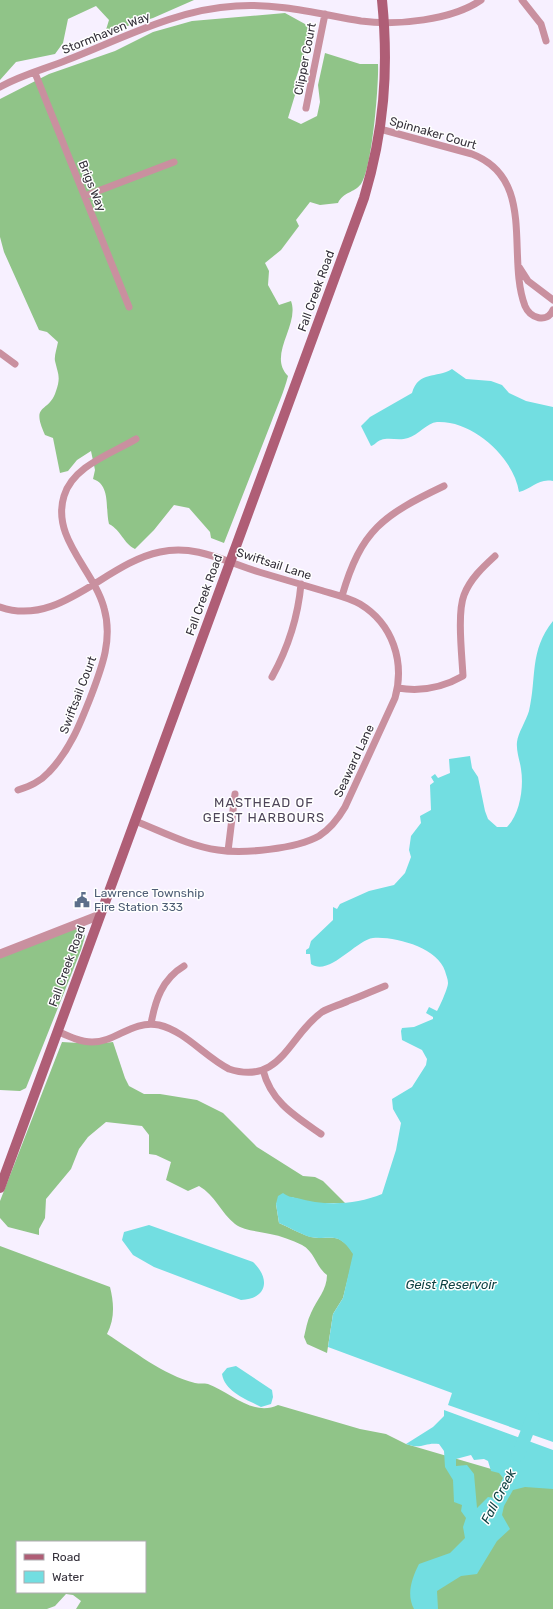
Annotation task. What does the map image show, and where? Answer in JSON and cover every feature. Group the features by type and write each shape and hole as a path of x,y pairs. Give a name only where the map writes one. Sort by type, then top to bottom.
{"main road":[{"name":"Fall Creek Road","path":"0,1188 360,210 373,166 380,129 386,63 382,0"}],"street":[{"name":"Stormhaven Way","path":"0,87 174,18 211,8 267,5 362,21 383,22 433,19 460,12 481,0"},
{"path":"522,0 538,19 546,41"},
{"name":"Clipper Court","path":"306,108 325,14"},
{"name":"Brigs Way","path":"35,73 128,307"},
{"name":"Spinnaker Court","path":"380,129 472,154 484,160 497,171 507,185 514,204 517,264 525,306 529,312 539,318 546,318 553,310"},
{"path":"85,196 174,162"},
{"path":"517,264 528,281 553,300"},
{"path":"0,353 15,364"},
{"name":"Swiftsail Court","path":"18,790 35,784 44,777 68,750 77,732 101,668 106,648 107,625 102,602 94,583 64,531 62,514 63,501 68,488 78,474 136,439"},
{"path":"342,596 356,556 377,527 404,506 444,486"},
{"name":"Swiftsail Lane","path":"0,607 22,612 42,610 52,607 135,560 164,551 182,550 202,552 342,596 358,603 372,612 389,633 398,658 398,688"},
{"path":"398,688 429,690 452,683 463,676 461,625 464,595 477,574 495,556"},
{"path":"272,677 292,634 298,608 301,584"},
{"name":"Seaward Lane","path":"134,821 198,845 217,850 249,852 305,842 314,838 329,829 345,808 393,705 398,688"},
{"path":"228,851 235,794"},
{"path":"0,954 100,914"},
{"path":"151,1024 155,1005 163,987 171,976 184,966"},
{"path":"57,1031 84,1041 97,1042 110,1038 137,1025 151,1024 168,1028 176,1032 229,1069 250,1072 263,1070 276,1063 311,1021 324,1011 385,986"},
{"path":"263,1070 268,1086 280,1103 287,1110 321,1134"}],"green space":[{"path":"0,0 194,0 153,18 105,33 109,20 96,6 68,19 63,43 55,54 16,62 0,80"},
{"path":"285,13 305,24 312,31 295,81 295,95 288,118 301,124 317,116 320,102 318,85 325,53 360,64 378,64 374,126 365,175 361,184 340,199 338,203 320,205 310,202 296,220 299,226 281,250 265,263 269,271 268,285 279,305 291,301 293,310 282,349 281,359 282,368 288,376 224,543 211,538 210,532 189,508 174,505 154,530 135,549 128,544 117,530 109,524 103,486 93,479 95,470 91,451 77,460 68,471 60,473 53,438 45,435 41,425 39,417 40,413 53,398 58,382 55,354 58,342 47,332 39,330 4,252 0,237 0,99 49,74 115,51 153,32 192,21"},
{"path":"80,927 85,936 81,950 26,1088 20,1091 0,1090 0,957"},
{"path":"62,1042 95,1044 113,1042 129,1086 144,1094 160,1094 197,1100 223,1113 257,1147 303,1176 315,1177 323,1181 345,1203 312,1203 291,1197 279,1199 276,1204 279,1223 311,1237 339,1239 354,1254 343,1298 333,1314 327,1353 307,1344 304,1337 308,1319 324,1290 327,1280 327,1275 320,1268 313,1255 302,1245 286,1238 247,1229 235,1224 230,1220 214,1199 199,1186 188,1191 166,1180 171,1162 156,1155 149,1154 149,1135 142,1126 106,1122 88,1137 79,1149 71,1169 46,1199 45,1218 39,1229 39,1235 8,1227 0,1218 0,1201"},
{"path":"0,1246 110,1287 113,1317 107,1334 149,1362 183,1379 195,1383 208,1384 251,1406 269,1408 278,1405 360,1429 386,1434 406,1444 553,1487 553,1609 76,1609 81,1601 73,1595 66,1594 55,1606 47,1609 0,1609"}],"water":[{"path":"452,369 466,379 491,381 502,385 509,393 526,401 553,407 553,481 548,480 539,482 524,491 519,492 516,479 500,454 477,434 464,427 451,423 433,423 408,438 384,439 371,446 361,426 370,417 412,393 419,381 424,378"},
{"name":"Geist Reservoir","path":"553,621 553,1442 448,1405 452,1393 328,1347 333,1314 343,1298 353,1254 343,1242 338,1239 310,1237 279,1223 276,1204 278,1196 283,1193 290,1197 307,1201 329,1203 350,1202 372,1198 382,1194 396,1150 401,1123 393,1109 392,1099 412,1087 426,1065 427,1059 422,1050 402,1040 401,1031 402,1028 414,1027 433,1019 433,1017 426,1013 429,1007 437,1011 447,989 447,977 441,963 434,956 415,945 404,941 382,938 366,940 334,962 326,966 318,967 311,964 310,954 306,954 306,950 309,948 311,941 333,920 333,907 337,909 340,904 369,891 394,885 405,873 411,857 409,850 411,836 421,823 420,816 431,810 430,785 434,782 431,777 435,774 438,778 450,773 449,759 470,756 472,768 478,777 488,819 497,827 507,827 511,822 518,808 522,784 517,742 529,711 535,664 540,643 545,632"},
{"path":"149,1225 253,1262 259,1268 264,1281 264,1287 256,1296 250,1299 241,1300 154,1267 133,1255 122,1240 124,1232"},
{"path":"236,1366 272,1390 273,1397 271,1404 261,1407 243,1398 227,1386 222,1374 227,1368"},
{"name":"Fall Creek","path":"444,1410 553,1450 553,1489 525,1487 513,1490 504,1506 502,1515 510,1529 497,1541 477,1574 461,1576 437,1591 438,1609 414,1609 410,1598 410,1592 412,1580 419,1564 450,1553 465,1538 463,1527 466,1518 461,1511 462,1505 454,1502 453,1480 445,1467 444,1451 439,1444 411,1446 406,1444 433,1427 444,1416","holes":["471,1455 474,1460 484,1459 488,1461 491,1471 499,1473 503,1478 494,1498 488,1497 477,1508 474,1474 467,1465 456,1466 456,1459"]}],"waterway":[{"name":"Fall Creek","path":"518,1455 533,1417"}],"place":[{"name":"Lawrence Township Fire Station 333","path":"82,900"}],"district":[{"name":"MASTHEAD OF GEIST HARBOURS","path":"264,810"}]}
